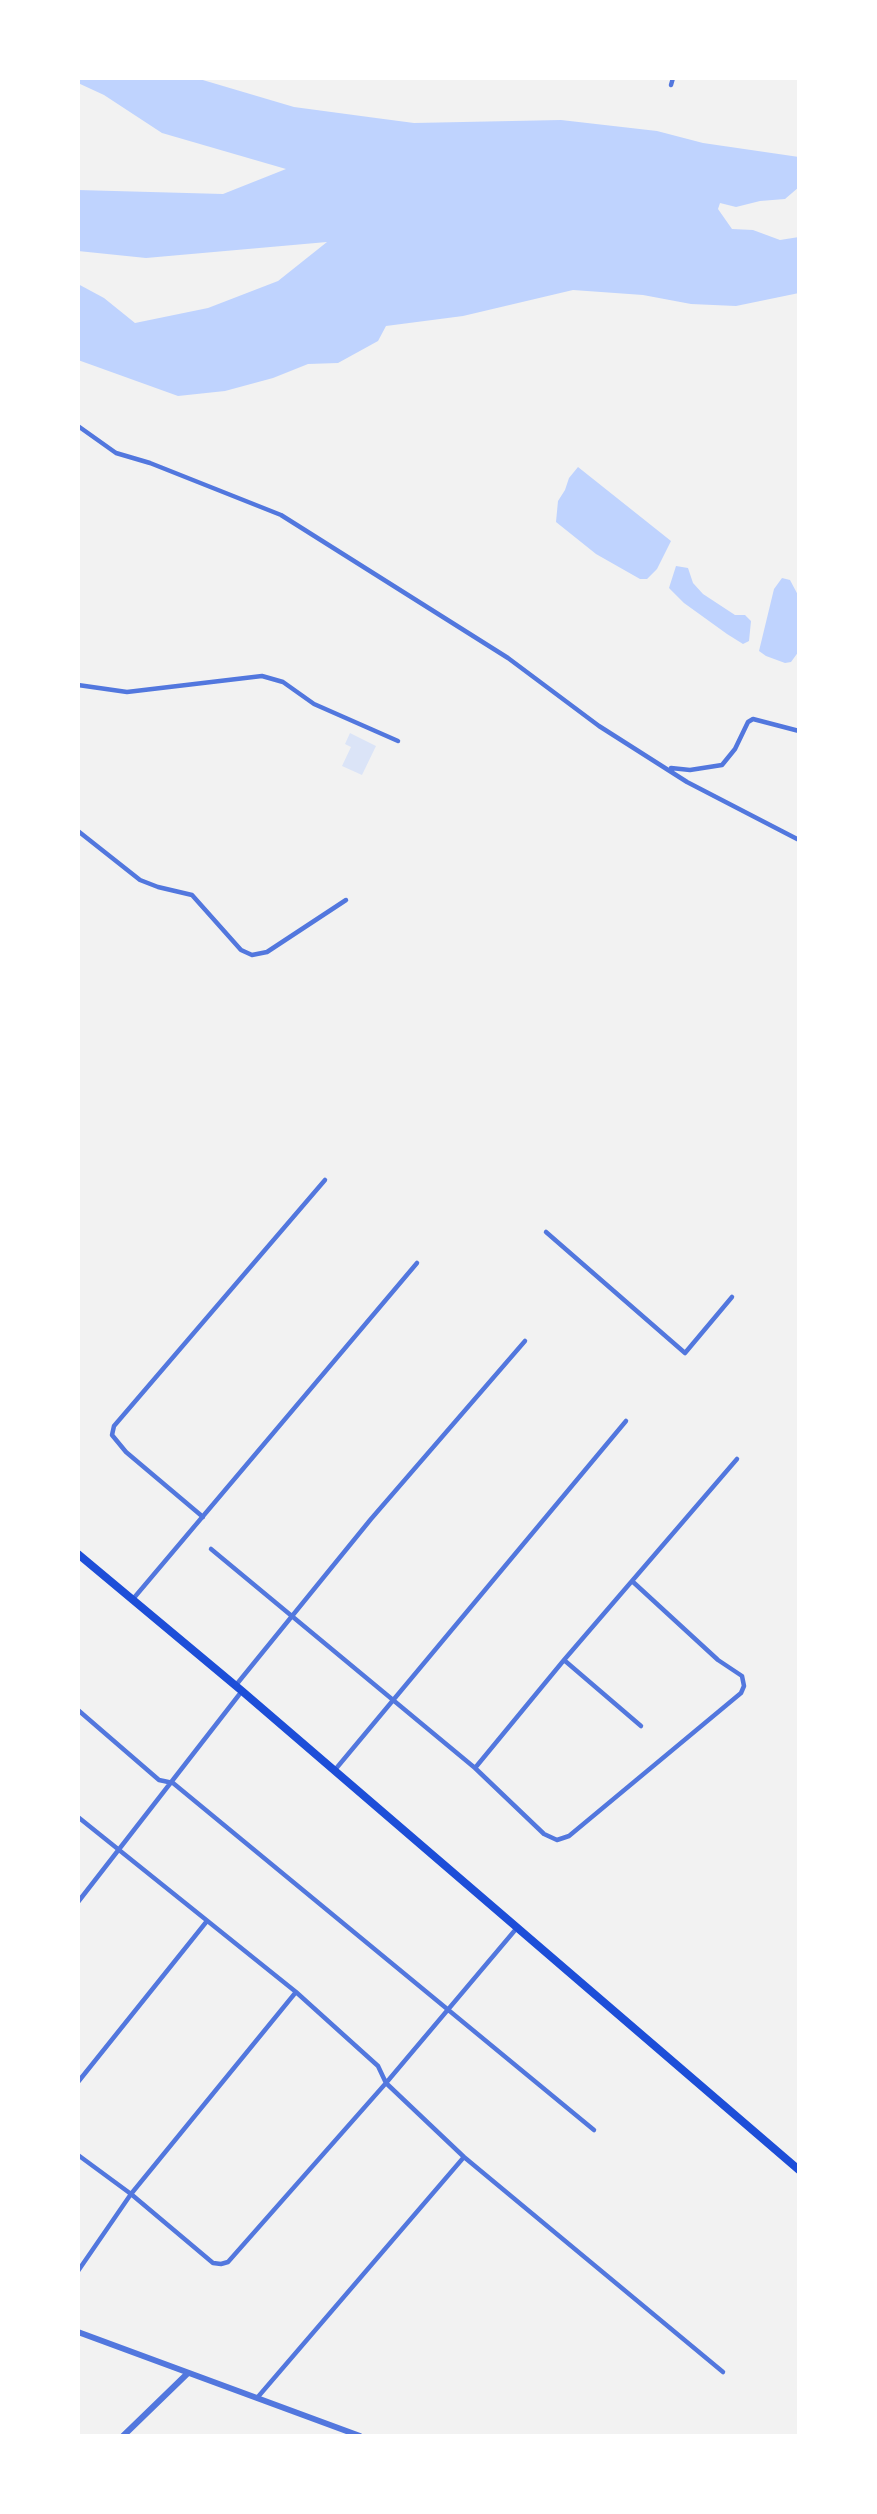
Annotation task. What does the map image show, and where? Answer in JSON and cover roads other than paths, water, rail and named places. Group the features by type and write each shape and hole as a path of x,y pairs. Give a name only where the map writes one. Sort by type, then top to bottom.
{"highway":[{"path":"78,1554 239,1688 516,1929 799,2170"}],"street":[{"path":"671,85 674,78"},
{"path":"78,426 116,453 150,463 281,515 508,658 599,726 687,782 799,840"},
{"path":"78,685 127,693 262,676 283,682 314,704 398,741"},
{"path":"668,768 690,770 722,765 735,748 743,728 753,719 799,731"},
{"path":"78,831 140,880 192,895 241,950 252,955 267,952 346,900"},
{"path":"203,1517 126,1452 112,1435 114,1426 325,1180"},
{"path":"546,1232 685,1353 732,1297"},
{"path":"133,1599 417,1263"},
{"path":"78,1902 172,1783 292,1616 371,1519 525,1341"},
{"path":"334,1770 626,1420"},
{"path":"475,1768 564,1660 737,1459"},
{"path":"211,1549 475,1768 544,1834 557,1840 569,1836 741,1693 744,1686 742,1676 718,1660 632,1581"},
{"path":"564,1660 641,1726"},
{"path":"78,1710 159,1780 172,1783 594,2130"},
{"path":"78,1817 296,1992 378,2066 386,2083 464,2157 723,2372"},
{"path":"78,2082 207,1921"},
{"path":"78,2155 131,2194 213,2263 228,2262 386,2083 516,1929"},
{"path":"78,2271 131,2194 296,1992"},
{"path":"256,2399 464,2157"},
{"path":"78,2332 360,2436"},
{"path":"123,2436 188,2373"}],"water":[{"path":"78,78 196,78 294,107 414,123 561,120 657,131 703,143 799,157 799,187 785,199 760,201 736,207 720,203 718,209 732,229 753,230 780,240 799,237 799,293 736,306 691,304 643,295 573,290 463,316 386,326 378,341 338,363 308,364 273,378 225,391 178,396 78,360 78,284 104,298 135,323 208,308 278,281 327,242 146,258 78,251 78,190 223,194 286,169 162,133 104,95 78,83"},
{"path":"578,467 671,541 657,569 647,579 640,579 596,554 556,522 558,501 569,478"},
{"path":"676,566 688,568 693,583 703,594 735,615 745,615 751,621 749,641 743,644 727,634 684,603 669,588"},
{"path":"782,578 790,580 799,597 799,651 791,662 785,663 759,651 774,589"}]}
